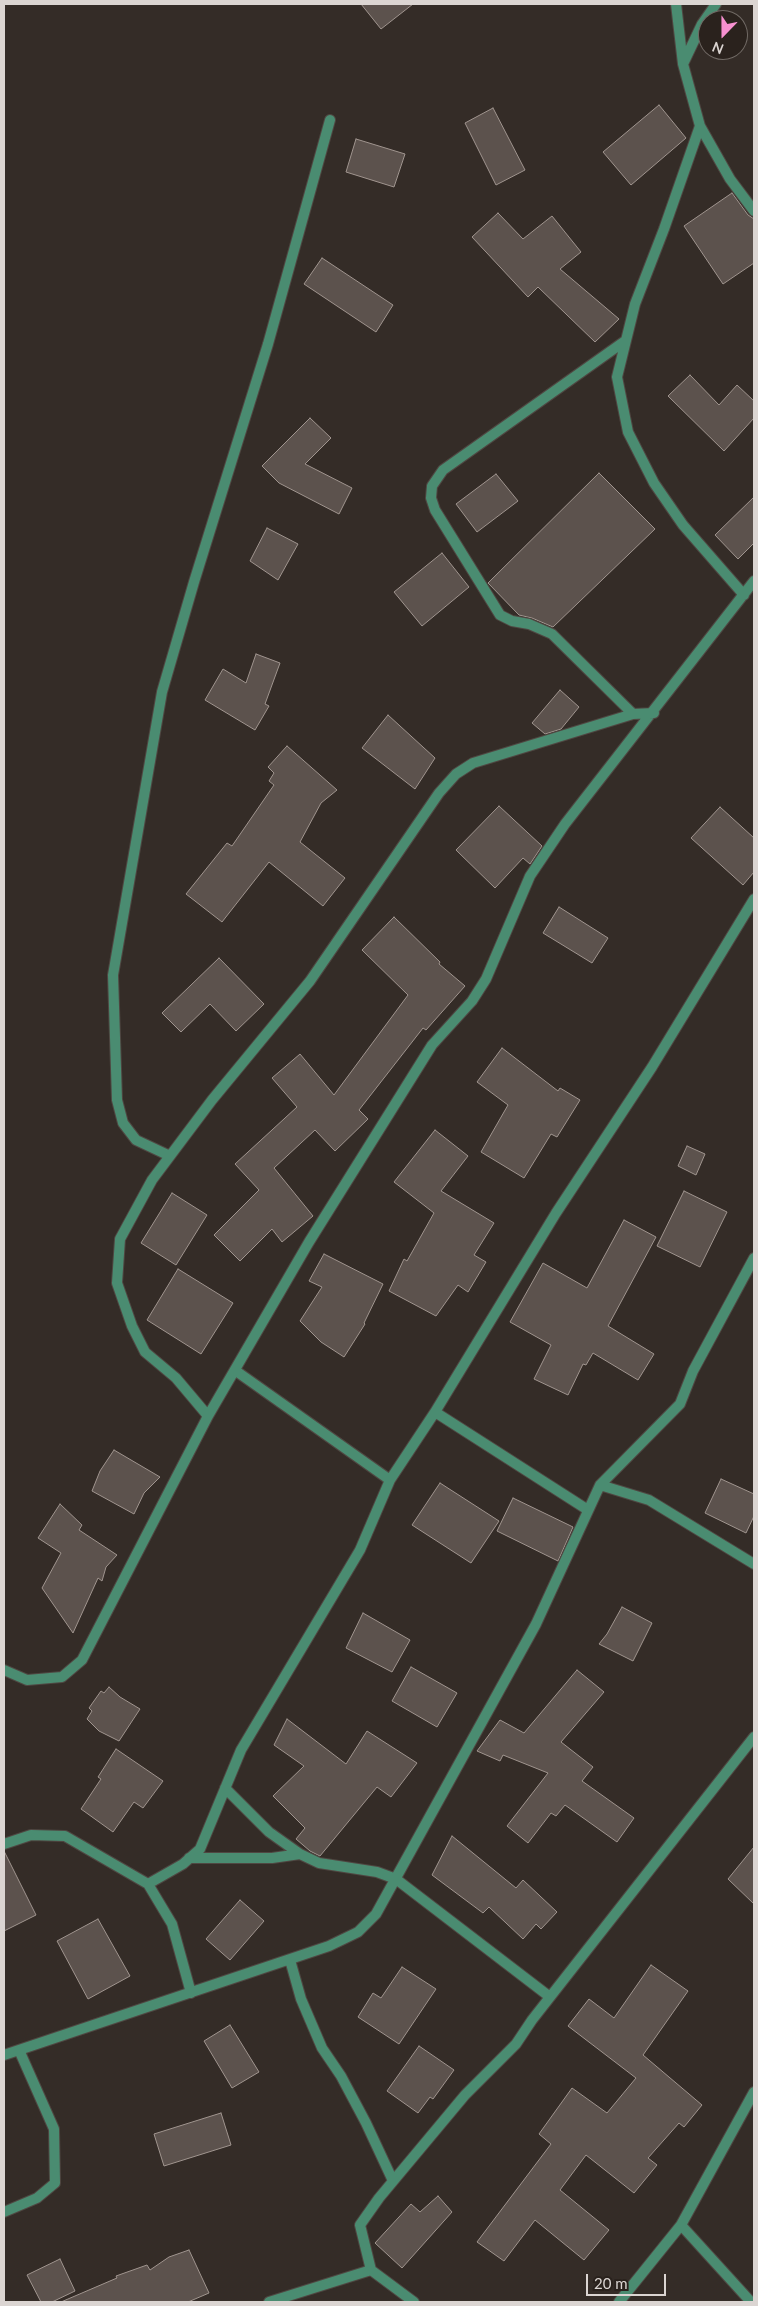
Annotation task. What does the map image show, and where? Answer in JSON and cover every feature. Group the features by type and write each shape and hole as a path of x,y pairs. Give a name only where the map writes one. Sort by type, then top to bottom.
{"street":[{"path":"676,4 683,64 700,126 730,179 754,211"},
{"path":"683,64 702,24 716,4"},
{"path":"170,1156 136,1140 123,1123 117,1100 113,975 162,692 268,344 330,120"},
{"path":"700,126 664,229 635,304 617,378 628,432 654,483 683,525 744,595"},
{"path":"625,341 443,470 432,486 431,498 435,510 500,615 512,621 529,624 552,634 633,714"},
{"path":"4,1670 27,1680 62,1677 82,1660 208,1416 236,1371 309,1242 432,1045 472,1000 486,979 530,876 565,824 654,713 754,581"},
{"path":"208,1416 176,1378 145,1352 132,1326 117,1283 120,1239 152,1180 212,1100 310,981 439,793 456,774 473,763 633,714 654,713"},
{"path":"148,1884 190,1858 200,1849 241,1750 360,1550 390,1480 435,1412 556,1213 652,1067 754,899"},
{"path":"4,2055 330,1946 358,1932 376,1914 536,1624 600,1485 680,1404 693,1371 754,1258"},
{"path":"236,1371 390,1480"},
{"path":"435,1412 588,1510"},
{"path":"600,1485 649,1500 754,1564"},
{"path":"414,2302 372,2270 360,2225 393,2181 465,2096 516,2044 550,1997 754,1737"},
{"path":"225,1788 268,1832 300,1854 319,1863 377,1872 396,1879 550,1997"},
{"path":"4,1844 31,1835 65,1836 148,1884 172,1924 191,1993"},
{"path":"190,1858 272,1858 300,1854"},
{"path":"290,1960 300,1999 322,2048 341,2076 366,2123 393,2181"},
{"path":"4,2212 37,2198 55,2183 54,2129 19,2050"},
{"path":"619,2302 681,2225 754,2092"},
{"path":"681,2225 751,2302"},
{"path":"269,2302 372,2270"}],"building":[{"path":"361,4 413,4 381,29"},
{"path":"659,105 686,138 631,185 603,152"},
{"path":"493,108 525,170 496,185 465,123"},
{"path":"356,139 405,154 394,187 346,172"},
{"path":"732,193 748,215 754,219 754,263 723,284 684,226"},
{"path":"498,213 523,239 552,216 581,252 560,269 619,319 595,342 538,287 528,297 472,237"},
{"path":"322,258 393,305 376,332 304,284"},
{"path":"690,375 719,405 737,385 754,401 754,418 724,451 668,396"},
{"path":"310,418 331,438 305,464 352,488 339,514 279,483 262,466"},
{"path":"599,473 655,529 553,627 519,615 488,583"},
{"path":"496,474 518,501 477,532 456,504"},
{"path":"754,497 754,543 738,559 715,535"},
{"path":"267,528 298,544 278,580 250,561"},
{"path":"442,553 469,587 422,626 394,592"},
{"path":"256,654 280,663 265,704 269,706 255,730 205,700 223,669 246,683"},
{"path":"560,690 579,707 561,729 545,734 532,723"},
{"path":"388,715 435,758 415,789 362,748"},
{"path":"287,746 337,790 321,803 300,842 345,878 323,906 269,862 222,922 186,894 227,843 232,846 274,785 269,781 274,773 268,767"},
{"path":"499,806 542,846 530,864 523,858 495,888 456,850"},
{"path":"720,807 754,838 754,872 743,885 691,838"},
{"path":"559,907 608,938 592,963 543,933"},
{"path":"394,917 440,962 439,964 465,986 426,1030 423,1028 359,1110 368,1119 335,1151 315,1130 274,1168 313,1216 282,1242 272,1229 240,1261 214,1235 259,1190 235,1164 297,1107 272,1078 300,1054 334,1095 408,995 362,950"},
{"path":"219,958 264,1004 236,1031 210,1004 181,1032 162,1013"},
{"path":"502,1048 558,1091 560,1088 580,1100 557,1137 551,1134 524,1178 481,1152 508,1105 477,1082"},
{"path":"435,1130 468,1156 441,1191 494,1223 474,1255 486,1262 468,1292 458,1285 436,1316 389,1291 404,1259 407,1261 434,1213 394,1182"},
{"path":"687,1146 705,1154 696,1175 678,1166"},
{"path":"684,1191 727,1212 700,1267 657,1246"},
{"path":"172,1193 207,1215 176,1265 141,1243"},
{"path":"624,1220 656,1237 608,1326 654,1354 638,1380 593,1353 586,1365 583,1364 568,1395 534,1379 551,1345 510,1322 543,1263 587,1288"},
{"path":"324,1254 383,1284 365,1324 344,1357 321,1342 300,1321 322,1287 309,1281"},
{"path":"178,1269 233,1303 201,1354 147,1320"},
{"path":"114,1450 160,1477 144,1493 134,1514 92,1491 100,1471"},
{"path":"721,1479 754,1494 754,1516 746,1533 705,1513"},
{"path":"440,1483 499,1521 471,1563 412,1525"},
{"path":"513,1498 573,1527 558,1561 497,1531"},
{"path":"60,1504 82,1525 79,1530 117,1555 106,1567 102,1581 98,1578 73,1633 42,1588 61,1553 38,1538"},
{"path":"622,1607 652,1623 633,1661 599,1644 607,1634"},
{"path":"363,1613 410,1640 392,1672 346,1648"},
{"path":"411,1667 457,1693 437,1727 392,1701"},
{"path":"577,1670 604,1692 561,1742 593,1767 582,1781 634,1818 617,1842 565,1805 556,1816 551,1813 528,1843 507,1826 548,1773 503,1755 500,1761 477,1751 500,1720 524,1733"},
{"path":"109,1687 120,1697 140,1709 119,1741 99,1731 87,1719 92,1711 89,1708 101,1691 104,1693"},
{"path":"287,1719 346,1764 367,1731 417,1763 391,1797 377,1787 320,1856 310,1851 296,1839 305,1828 273,1796 304,1766 274,1745"},
{"path":"116,1749 163,1781 143,1808 134,1802 113,1832 81,1809 101,1779 98,1777"},
{"path":"452,1836 516,1888 523,1880 557,1912 541,1929 536,1924 523,1939 489,1907 483,1913 432,1875"},
{"path":"754,1847 754,1904 728,1879"},
{"path":"4,1851 36,1915 4,1931"},
{"path":"240,1900 264,1921 230,1960 206,1939"},
{"path":"98,1919 130,1976 88,1999 57,1941"},
{"path":"651,1965 688,1991 643,2055 702,2105 684,2127 679,2123 648,2158 657,2165 634,2193 586,2155 560,2190 609,2230 584,2260 535,2220 504,2261 477,2242 551,2144 539,2134 572,2088 607,2113 636,2078 568,2026 589,1999 614,2018"},
{"path":"402,1967 436,1989 399,2044 358,2017 373,1993 381,1998"},
{"path":"230,2025 259,2072 232,2088 204,2041"},
{"path":"419,2046 454,2070 433,2099 430,2097 418,2113 387,2091"},
{"path":"221,2113 231,2145 164,2166 154,2134"},
{"path":"438,2196 452,2212 402,2268 375,2243 411,2204 420,2212"},
{"path":"189,2250 209,2293 188,2302 61,2302 117,2278 116,2276 147,2265 150,2270 169,2257"},
{"path":"60,2259 75,2291 52,2302 41,2302 27,2275"}]}
